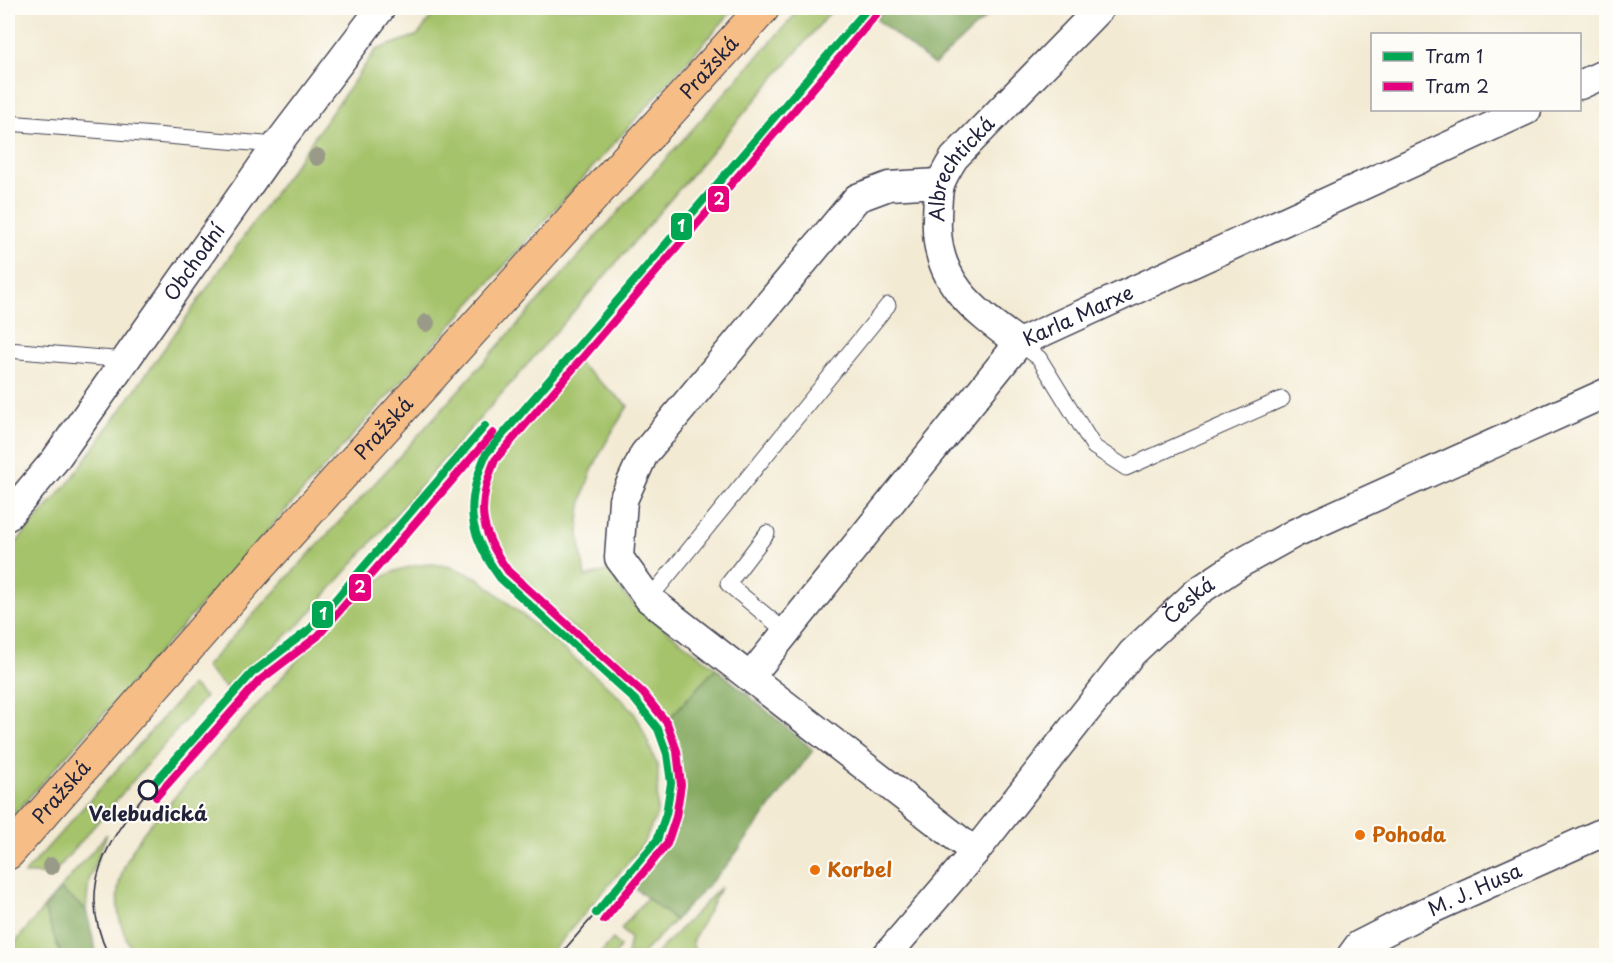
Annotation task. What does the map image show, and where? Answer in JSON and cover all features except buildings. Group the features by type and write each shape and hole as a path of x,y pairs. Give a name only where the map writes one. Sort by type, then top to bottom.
{"main road":[{"name":"Pražská","path":"8,853 254,572 764,8"}],"street":[{"name":"Obchodní","path":"8,516 55,460 277,145 381,8"},
{"name":"Albrechtická","path":"1019,343 967,302 945,273 936,229 938,183 954,158 1100,8"},
{"path":"1581,85 1606,73"},
{"name":"Karla Marxe","path":"750,676 1019,343 1525,111"},
{"path":"938,183 889,186 857,198 644,454 623,500 619,558 649,599 975,852"},
{"name":"Česká","path":"886,956 975,852 1132,653 1185,602 1239,564 1295,533 1606,393"},
{"name":"M. J. Husa","path":"1350,956 1359,945 1412,918 1606,831"}],"lane":[{"path":"8,123 277,145"},
{"path":"649,599 888,305"},
{"path":"1019,343 1039,358 1094,447 1126,468 1282,399"},
{"path":"8,350 126,360"},
{"path":"767,533 728,584 786,631"}],"green space":[{"path":"438,8 735,8 8,821 8,552 71,480 376,50 418,35"},
{"path":"801,8 834,8 616,263 300,624 225,687 205,667 388,469"},
{"path":"886,8 996,8 934,65 876,19"},
{"path":"577,362 628,406 594,465 583,497 579,530 585,577 610,570 624,594 635,606 716,668 666,722 651,699 493,555 482,529 480,517 483,492 499,455"},
{"path":"432,564 452,567 478,578 610,688 633,711 658,768 657,814 642,846 549,955 135,955 120,921 118,890 121,874 128,859 147,828 350,601 378,580 398,570"},
{"path":"716,668 813,750 727,865 675,920 631,885 663,846 673,828 679,810 680,770 666,722"},
{"path":"192,685 205,697 53,874 24,874"},
{"path":"107,834 89,880 86,910 60,889"},
{"path":"721,887 692,942 695,952 692,955 655,955"},
{"path":"60,889 86,910 97,955 61,955 44,908"},
{"path":"647,898 675,920 641,955 627,955 630,938 621,929"},
{"path":"44,908 61,955 8,955 8,951"},
{"path":"613,939 620,947 615,955 599,955"}],"tram line":[{"name":"1","path":"596,913 657,840 666,814 671,783 667,754 658,729 635,700 500,578 489,562 481,547 473,518 472,504 479,472 486,454 868,8"},
{"name":"2","path":"604,920 667,844 676,817 681,785 677,751 667,723 643,693 508,571 486,530 483,505 489,476 495,460 876,15"},
{"name":"1","path":"148,790 252,673 310,629 485,426"},
{"name":"2","path":"156,797 259,681 318,636 493,433"},
{"path":"109,956 99,931 95,908 100,867 120,828 148,790"},
{"path":"559,956 596,913"}],"place":[{"name":"Velebudická","path":"148,790"},
{"name":"Pohoda","path":"1360,835"},
{"name":"Korbel","path":"815,870"}]}
